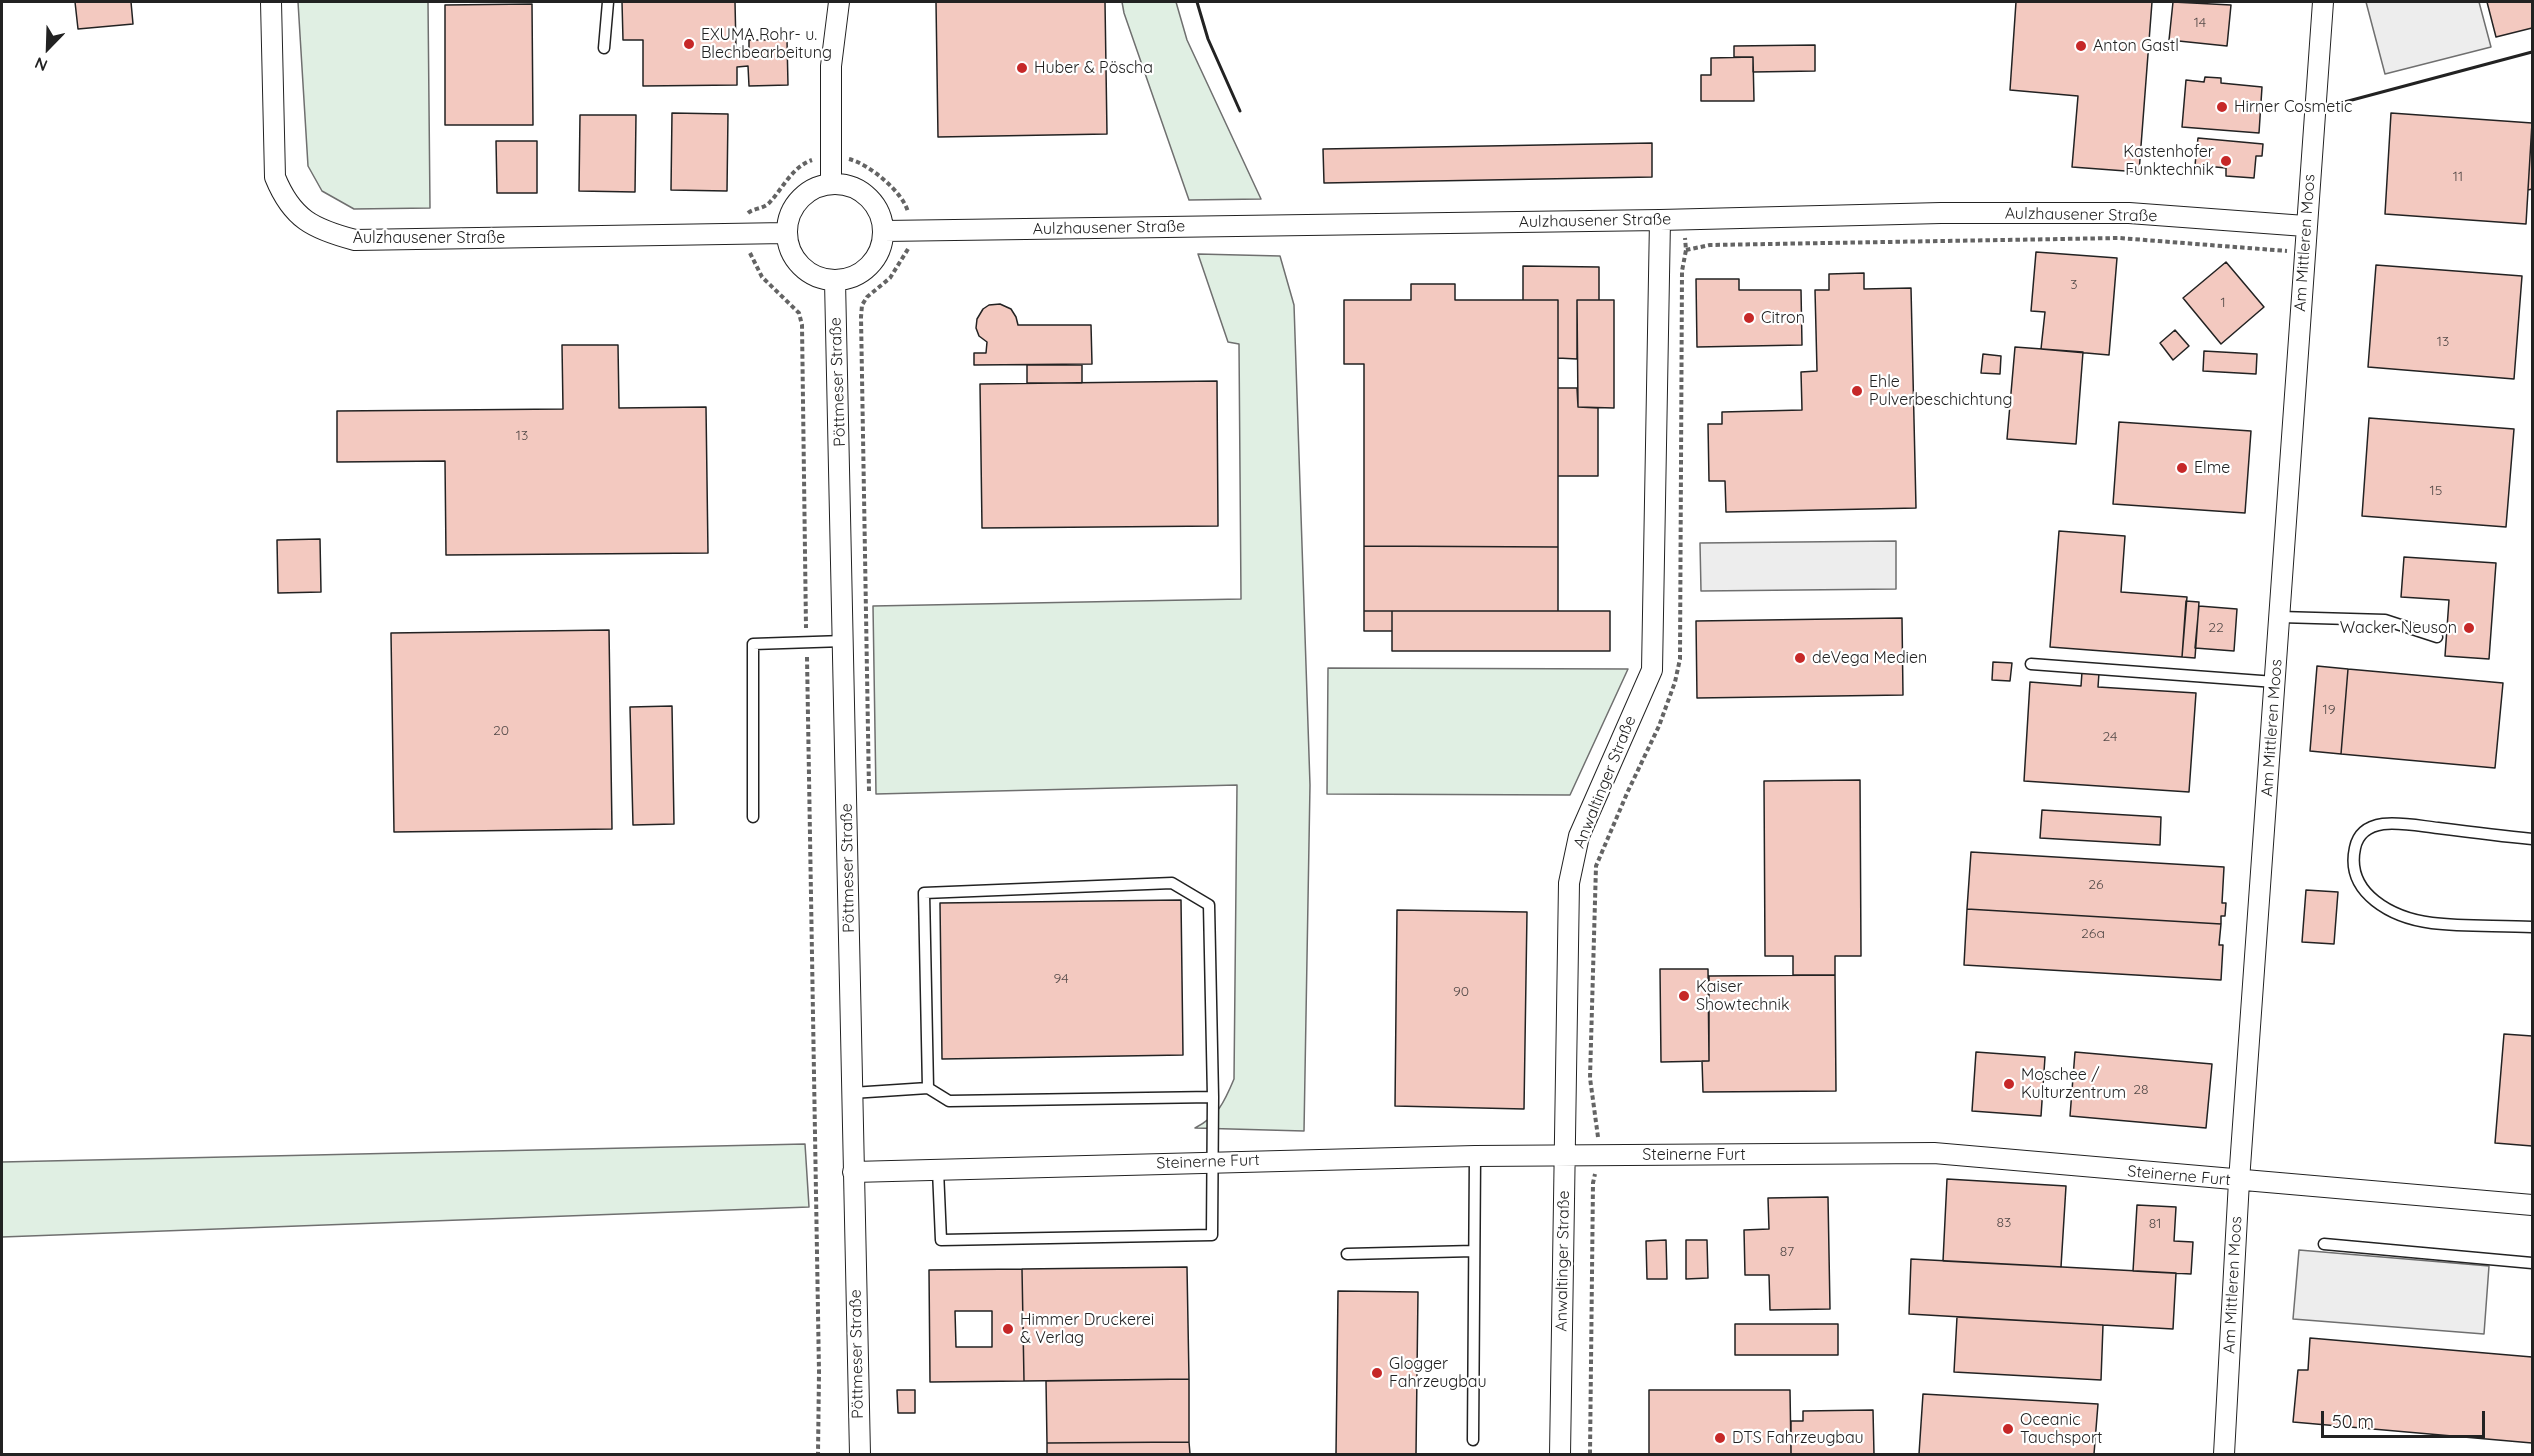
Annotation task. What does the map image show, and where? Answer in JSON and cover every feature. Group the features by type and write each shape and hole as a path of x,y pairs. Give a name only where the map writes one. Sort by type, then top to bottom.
{"street":[{"name":"Aulzhausener Straße","path":"271,2 275,177 283,197 298,216 311,226 355,240 786,233"},
{"path":"831,184 831,66 839,2"},
{"name":"Am Mittleren Moos","path":"2224,1455 2239,1181 2323,2"},
{"path":"831,184 844,184 868,196 882,218 884,231 882,247 875,260 864,272 851,279 835,281 820,279 807,272 796,261 789,248 786,233 788,219 794,206 804,195 817,187 831,184"},
{"name":"Aulzhausener Straße","path":"884,231 1660,220 1941,213 2129,213 2306,226"},
{"name":"Anwaltinger Straße","path":"1560,1455 1569,883 1579,836 1652,670 1660,220"},
{"name":"Pöttmeser Straße","path":"835,281 860,1455"},
{"name":"Steinerne Furt","path":"853,1172 1475,1156 1934,1153 2532,1205"}],"lane":[{"path":"604,48 608,2"},
{"path":"2280,616 2385,620 2437,637"},
{"path":"753,817 753,644 844,641"},
{"path":"2031,664 2275,682"},
{"path":"2532,839 2404,824 2383,824 2365,829 2356,841 2353,857 2354,874 2360,886 2376,902 2400,915 2432,923 2532,927"},
{"path":"928,1088 924,893 1172,883 1209,905 1214,1162 1212,1235 941,1240 938,1170"},
{"path":"852,1093 928,1088 949,1101 1213,1096"},
{"path":"1473,1440 1475,1156"},
{"path":"2324,1244 2532,1263"},
{"path":"1347,1254 1474,1251"}],"path":[{"path":"1590,1455 1593,1183 1599,1156 1590,1078 1596,866 1659,726 1675,682 1680,659 1682,271 1686,250 1684,219"},
{"path":"747,234 750,256 755,267 773,290 799,313 802,325 819,1372 818,1455"},
{"path":"1686,250 1710,245 2119,238 2304,252"}],"green space":[{"path":"298,2 428,2 430,208 354,209 322,191 308,166"},
{"path":"1122,2 1176,2 1187,40 1261,199 1189,200"},
{"path":"1198,254 1280,256 1294,305 1310,785 1304,1131 1195,1128 1215,1114 1234,1079 1237,785 876,794 873,606 1241,599 1239,344 1228,342"},
{"path":"1328,668 1628,669 1570,795 1327,794"},
{"path":"805,1144 809,1207 2,1237 2,1162"}],"shaded area":[{"path":"2366,2 2479,2 2491,47 2385,74"},
{"path":"1896,541 1896,589 1701,591 1700,543"},
{"path":"2299,1250 2489,1266 2484,1334 2293,1319"}],"building":[{"path":"75,2 131,2 133,24 78,29"},
{"name":"EXUMA Rohr- u. Blechbearbeitung","path":"622,2 735,2 736,48 749,48 749,40 787,40 788,85 749,86 748,66 737,67 737,85 643,86 643,40 623,40"},
{"name":"Huber & Pöscha","path":"936,2 1105,2 1107,134 938,137"},
{"name":"Anton Gastl","path":"2016,2 2152,2 2139,172 2072,167 2078,96 2010,90"},
{"path":"2173,2 2231,5 2227,46 2169,40"},
{"path":"2487,2 2532,2 2532,28 2496,37"},
{"path":"532,4 533,125 445,125 445,5"},
{"path":"1815,45 1815,71 1753,72 1753,57 1734,57 1734,46"},
{"path":"1753,57 1754,101 1701,101 1701,75 1711,75 1711,58"},
{"name":"Hirner Cosmetic","path":"2205,77 2221,78 2221,83 2262,87 2259,133 2182,127 2186,80 2204,82"},
{"path":"672,113 728,114 727,191 671,190"},
{"path":"2391,113 2532,123 2526,224 2385,214"},
{"path":"580,115 636,115 635,192 579,191"},
{"path":"2532,123 2532,189 2528,190"},
{"name":"Kastenhofer Funktechnik","path":"2198,138 2263,144 2262,156 2256,156 2254,178 2226,176 2226,168 2195,165"},
{"path":"496,141 537,141 537,193 497,193"},
{"path":"1652,143 1652,177 1324,183 1323,149"},
{"path":"2036,252 2117,258 2109,355 2041,349 2045,312 2031,311"},
{"path":"2226,262 2264,307 2221,344 2183,298"},
{"path":"2376,265 2522,276 2514,379 2368,367"},
{"path":"1523,266 1599,267 1599,300 1577,300 1577,359 1558,358 1558,300 1523,300"},
{"name":"Ehle Pulverbeschichtung","path":"1864,273 1864,289 1911,288 1916,508 1726,512 1725,481 1709,481 1708,424 1722,424 1722,412 1802,410 1801,372 1817,371 1815,290 1829,290 1829,274"},
{"name":"Citron","path":"1696,279 1739,279 1739,290 1801,290 1802,345 1697,347"},
{"path":"1411,284 1455,284 1455,300 1558,300 1558,547 1364,546 1364,364 1344,364 1344,300 1411,300"},
{"path":"1577,300 1614,300 1614,408 1578,407"},
{"path":"1000,304 1011,309 1018,325 1091,325 1092,364 974,365 974,353 986,353 987,342 979,336 976,328 977,319 983,309 989,305"},
{"path":"2175,330 2189,346 2173,360 2160,343"},
{"path":"562,345 618,345 619,408 706,407 708,553 446,555 445,461 337,462 337,411 563,409"},
{"path":"2015,347 2083,352 2076,444 2007,439"},
{"path":"2204,351 2257,354 2256,374 2203,371"},
{"path":"1983,354 2001,356 2000,374 1981,373"},
{"path":"1027,365 1082,365 1082,383 1027,383"},
{"path":"1217,381 1218,526 982,528 980,384"},
{"path":"1558,388 1577,388 1578,407 1598,408 1598,476 1558,476"},
{"path":"2369,418 2514,429 2506,527 2362,516"},
{"name":"Elme","path":"2119,422 2251,431 2245,513 2113,504"},
{"path":"2059,531 2125,536 2121,592 2187,597 2182,657 2050,647"},
{"path":"320,539 321,592 278,593 277,540"},
{"path":"1364,546 1558,547 1558,611 1364,611"},
{"name":"Wacker Neuson","path":"2404,557 2496,563 2489,659 2445,656 2449,600 2401,597"},
{"path":"2186,601 2199,602 2195,658 2182,657"},
{"path":"2199,606 2237,609 2234,651 2195,648"},
{"path":"1364,611 1392,611 1392,631 1364,631"},
{"path":"1392,611 1610,611 1610,651 1392,651"},
{"name":"deVega Medien","path":"1902,618 1903,695 1697,698 1696,621"},
{"path":"609,630 612,829 394,832 391,633"},
{"path":"1993,662 2012,663 2010,681 1992,680"},
{"path":"2317,666 2348,669 2341,754 2310,751"},
{"path":"2348,669 2503,683 2495,768 2341,754"},
{"path":"2082,672 2099,673 2098,687 2196,693 2189,792 2024,781 2030,682 2081,686"},
{"path":"672,706 674,824 633,825 630,707"},
{"path":"1860,780 1861,956 1835,956 1835,975 1793,975 1793,956 1765,956 1764,781"},
{"path":"2042,810 2161,817 2160,845 2040,838"},
{"path":"1971,852 2224,867 2222,903 2226,903 2225,916 2221,916 2221,924 1967,909"},
{"path":"2306,890 2338,892 2334,944 2302,942"},
{"path":"1181,900 1183,1055 942,1059 940,903"},
{"path":"1967,909 2221,924 2219,945 2223,945 2221,980 1964,965"},
{"path":"1397,910 1527,912 1524,1109 1395,1106"},
{"name":"Kaiser Showtechnik","path":"1660,969 1708,969 1709,1061 1661,1062"},
{"path":"1835,975 1836,1091 1703,1092 1702,1061 1709,1061 1709,976"},
{"path":"2504,1034 2532,1036 2532,1146 2495,1143"},
{"name":"Moschee / Kulturzentrum","path":"1976,1052 2045,1057 2041,1116 1972,1111"},
{"path":"2075,1052 2212,1064 2206,1128 2070,1116"},
{"path":"1947,1179 2066,1186 2061,1267 1943,1261"},
{"path":"1828,1197 1830,1309 1770,1310 1769,1275 1745,1275 1744,1230 1769,1229 1768,1198"},
{"path":"2137,1205 2176,1207 2174,1241 2193,1242 2191,1274 2133,1271"},
{"path":"1666,1240 1667,1279 1647,1279 1646,1241"},
{"path":"1686,1240 1707,1240 1708,1278 1686,1279"},
{"path":"1911,1259 2176,1273 2173,1329 1909,1314"},
{"path":"1187,1267 1189,1379 1024,1381 1022,1269"},
{"name":"Himmer Druckerei & Verlag","path":"1022,1269 1024,1381 930,1382 929,1270","holes":["955,1311 992,1311 992,1347 956,1347"]},
{"name":"Glogger Fahrzeugbau","path":"1338,1291 1418,1292 1416,1454 1336,1454"},
{"path":"1957,1317 2103,1325 2101,1380 1954,1372"},
{"path":"1735,1324 1838,1324 1838,1355 1735,1355"},
{"path":"2310,1338 2532,1357 2532,1443 2293,1422 2298,1370 2308,1370"},
{"path":"1189,1379 1189,1442 1047,1443 1046,1381"},
{"path":"897,1390 915,1390 915,1413 898,1413"},
{"name":"DTS Fahrzeugbau","path":"1649,1390 1790,1390 1791,1454 1649,1454"},
{"name":"Oceanic Tauchsport","path":"1923,1394 2098,1404 2094,1454 1919,1454"},
{"path":"1873,1410 1874,1454 1791,1454 1791,1421 1803,1421 1803,1411"},
{"path":"1189,1442 1190,1454 1047,1454 1047,1443"}],"wall":[{"path":"1197,2 1208,39 1240,111"},
{"path":"2337,104 2532,52"}],"place":[{"name":"EXUMA Rohr- u. Blechbearbeitung","path":"689,44"},
{"name":"Anton Gastl","path":"2081,46"},
{"name":"Huber & Pöscha","path":"1022,68"},
{"name":"Hirner Cosmetic","path":"2222,107"},
{"name":"Kastenhofer Funktechnik","path":"2226,161"},
{"name":"Citron","path":"1749,318"},
{"name":"Ehle Pulverbeschichtung","path":"1857,391"},
{"name":"Elme","path":"2182,468"},
{"name":"Wacker Neuson","path":"2469,628"},
{"name":"deVega Medien","path":"1800,658"},
{"name":"Kaiser Showtechnik","path":"1684,996"},
{"name":"Moschee / Kulturzentrum","path":"2009,1084"},
{"name":"Himmer Druckerei & Verlag","path":"1008,1329"},
{"name":"Glogger Fahrzeugbau","path":"1377,1373"},
{"name":"Oceanic Tauchsport","path":"2008,1429"},
{"name":"DTS Fahrzeugbau","path":"1720,1438"}]}
